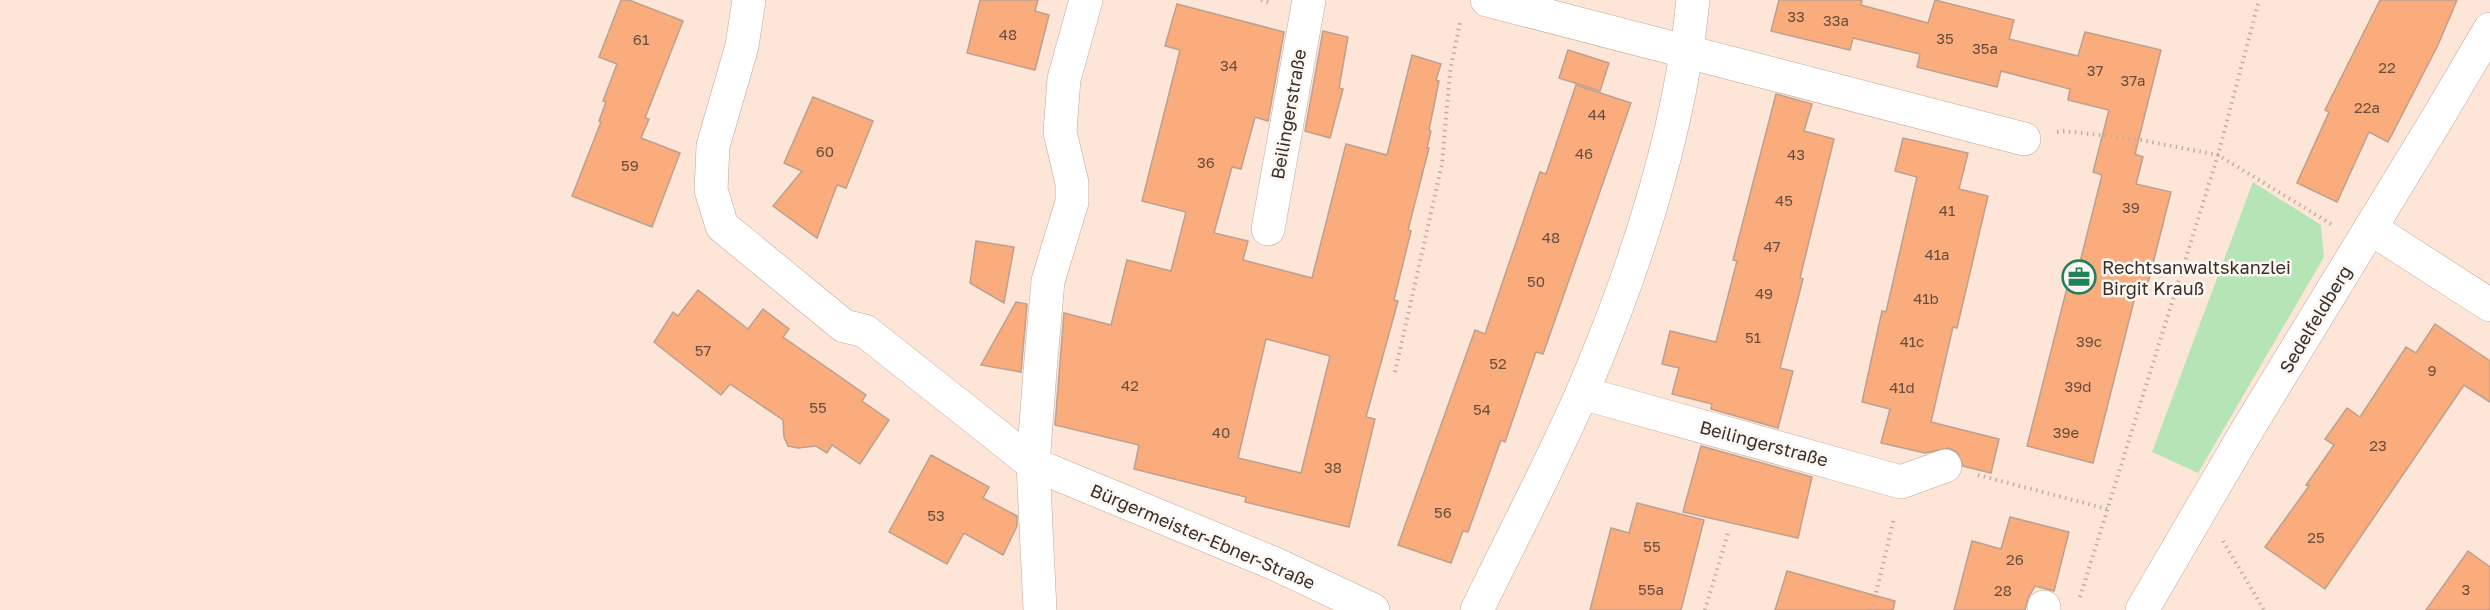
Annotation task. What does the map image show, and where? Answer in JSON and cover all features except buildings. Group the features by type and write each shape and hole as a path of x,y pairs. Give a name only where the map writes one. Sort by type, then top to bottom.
{"street":[{"name":"Bürgermeister-Ebner-Straße","path":"749,0 742,46 713,146 711,190 722,226 844,326 865,331 1033,464 1273,563 1373,610"},
{"path":"1040,610 1033,464 1048,281 1072,202 1072,183 1060,132 1064,80 1086,0"},
{"name":"Beilingerstraße","path":"1268,229 1309,0"},
{"path":"1488,0 2024,139"},
{"path":"1478,610 1582,393 1623,288 1658,178 1688,52 1694,0"},
{"name":"Sedelfeldberg","path":"2142,610 2490,29"},
{"path":"2366,235 2490,305"},
{"name":"Beilingerstraße","path":"1582,393 1901,482"},
{"path":"1901,482 1945,466"}],"path":[{"path":"2079,599 2218,155 2259,0"},
{"path":"1395,372 1442,164 1450,72 1460,20"},
{"path":"2024,139 2065,131 2141,140 2218,155 2366,235"},
{"path":"1945,466 2107,509"},
{"path":"1872,610 1891,536 1901,482"},
{"path":"2202,508 2264,610"},
{"path":"1705,610 1729,530"}],"green space":[{"path":"2253,182 2321,225 2324,257 2198,473 2152,452"}],"place":[{"name":"Rechtsanwaltskanzlei Birgit Krauß","path":"2079,277"}]}
